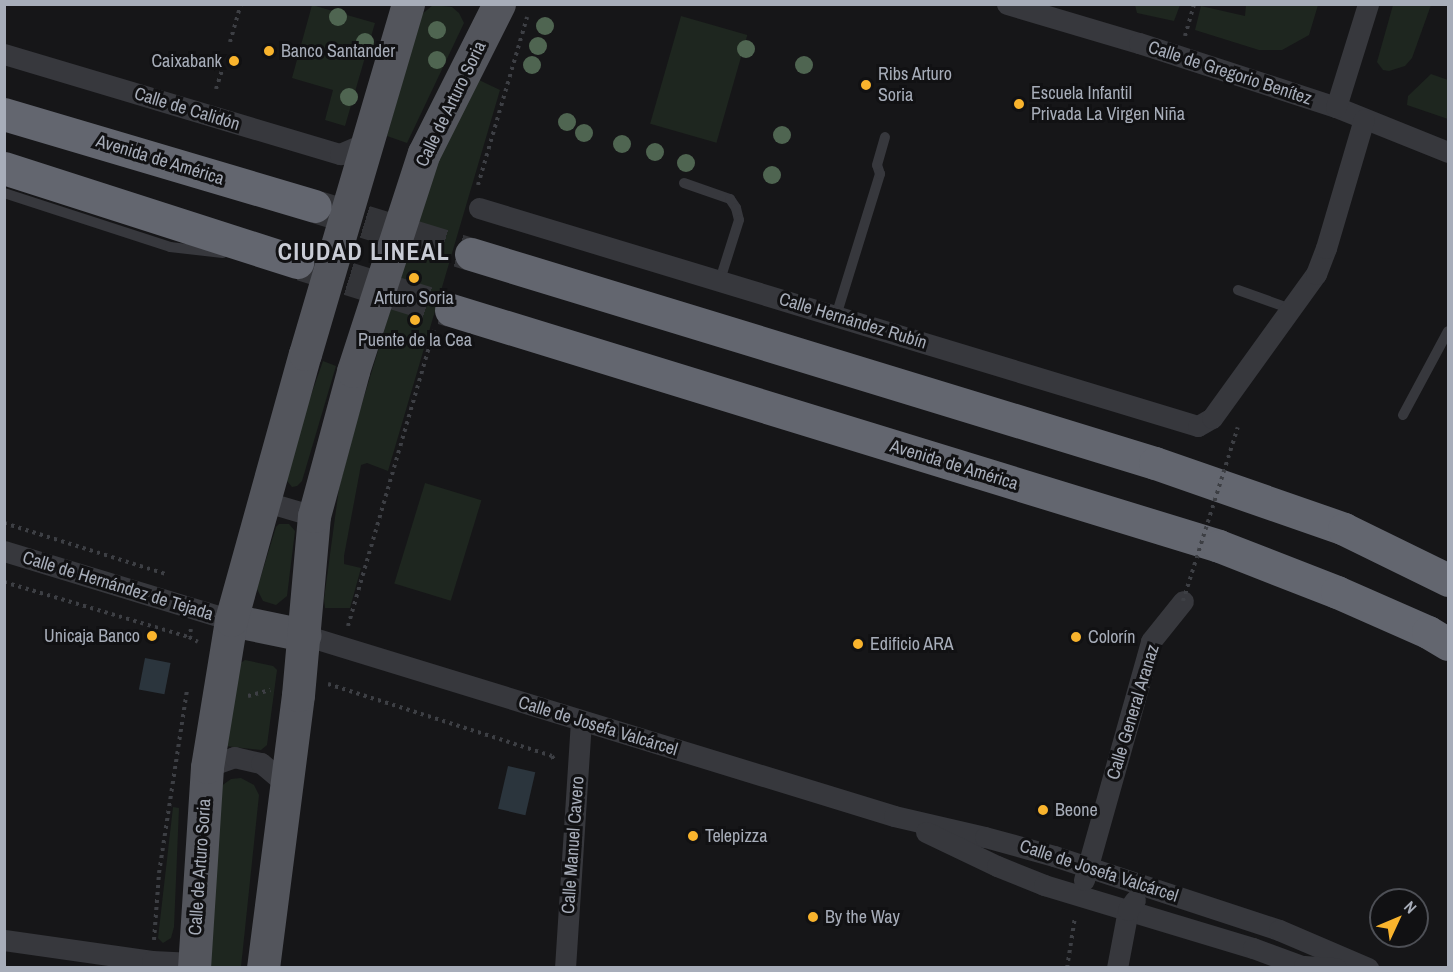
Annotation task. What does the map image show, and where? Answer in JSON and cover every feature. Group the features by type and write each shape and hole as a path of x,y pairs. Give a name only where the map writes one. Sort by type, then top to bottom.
{"highway":[{"name":"Avenida de América","path":"4,114 315,206"},
{"path":"4,168 297,262"},
{"path":"471,254 1155,463 1344,529 1449,580"},
{"name":"Avenida de América","path":"451,310 1219,546 1337,592 1442,643"}],"main road":[{"name":"Calle de Arturo Soria","path":"193,965 207,767 231,620 263,501 408,4"},
{"name":"Calle de Arturo Soria","path":"263,968 304,635 314,516 353,371 424,153 486,12"},
{"path":"231,620 304,635"}],"street":[{"name":"Calle de Gregorio Benítez","path":"1007,4 1139,43 1336,107 1449,152"},
{"path":"1336,107 1368,4"},
{"name":"Calle de Calidón","path":"4,54 340,154 368,142"},
{"path":"1291,309 1322,261 1364,119"},
{"name":"Calle Hernández Rubín","path":"479,208 1191,426 1206,423 1219,408 1291,309"},
{"path":"263,501 314,516"},
{"name":"Calle de Hernández de Tejada","path":"4,551 231,620"},
{"name":"Calle General Aranaz","path":"1080,896 1151,641 1184,601"},
{"name":"Calle de Josefa Valcárcel","path":"304,635 581,722 894,816 994,839 1088,868 1301,938 1368,968"},
{"name":"Calle Manuel Cavero","path":"565,968 581,722"},
{"path":"207,767 234,757 261,763 285,783"},
{"name":"Calle de Josefa Valcárcel","path":"894,816 997,866 1080,896 1253,948 1306,967 1336,968"},
{"name":"Calle de Josefa Valcárcel","path":"1128,910 1131,904 1138,900 1265,938 1301,938"},
{"path":"1117,968 1128,910"},
{"path":"4,940 193,965"}],"lane":[{"path":"836,316 880,174 877,165 885,137"},
{"path":"684,183 730,199 736,208 739,220 720,280"},
{"path":"4,193 170,246 297,262"},
{"path":"1238,290 1291,309"},
{"path":"1403,415 1449,331"}],"path":[{"path":"230,42 241,4"},
{"path":"1185,36 1194,4"},
{"path":"216,89 222,70"},
{"path":"1184,601 1238,427"},
{"path":"4,582 189,637"},
{"path":"327,684 552,756 555,759 554,770"},
{"path":"153,947 159,873 187,691"},
{"path":"1067,968 1080,896"}],"shaded area":[{"path":"1135,4 1180,5 1174,21 1137,13"},
{"path":"1246,4 1318,5 1309,35 1282,50 1259,50 1195,30 1201,6 1245,16"},
{"path":"312,5 375,23 345,126 325,120 333,90 292,78"},
{"path":"433,5 452,7 459,13 464,23 407,143 387,136 421,15"},
{"path":"1393,5 1431,5 1412,58 1405,66 1389,71 1383,70 1377,62"},
{"path":"681,16 747,35 716,143 650,124"},
{"path":"1431,74 1448,80 1448,119 1407,105 1408,96"},
{"path":"479,80 500,90 388,471 367,463 361,465 344,556 344,564 361,568 350,608 325,608 324,599 339,488 357,420 431,176"},
{"path":"323,361 336,366 302,481 292,487 287,481 297,435"},
{"path":"425,483 481,500 451,601 394,583"},
{"path":"279,524 289,524 295,531 287,596 276,605 263,601 257,589 276,527"},
{"path":"145,658 171,663 164,694 139,689"},
{"path":"245,660 273,666 277,670 267,745 261,750 225,746 239,664"},
{"path":"508,766 535,772 525,815 498,809"},
{"path":"241,778 254,785 259,795 241,967 211,968 209,906 220,787 231,779"},
{"path":"173,807 179,808 174,927 171,938 163,943 158,938"}],"tunnel":[{"path":"318,207 471,254"},
{"path":"302,264 451,310"}],"place":[{"name":"Banco Santander","path":"269,51"},
{"name":"Caixabank","path":"234,61"},
{"name":"Ribs Arturo Soria","path":"866,85"},
{"name":"Escuela Infantil Privada La Virgen Niña","path":"1019,104"},
{"name":"Arturo Soria","path":"414,278"},
{"name":"Puente de la Cea","path":"415,320"},
{"name":"Unicaja Banco","path":"152,636"},
{"name":"Colorín","path":"1076,637"},
{"name":"Edificio ARA","path":"858,644"},
{"name":"Beone","path":"1043,810"},
{"name":"Telepizza","path":"693,836"},
{"name":"By the Way","path":"813,917"}],"district":[{"name":"CIUDAD LINEAL","path":"364,252"}]}
